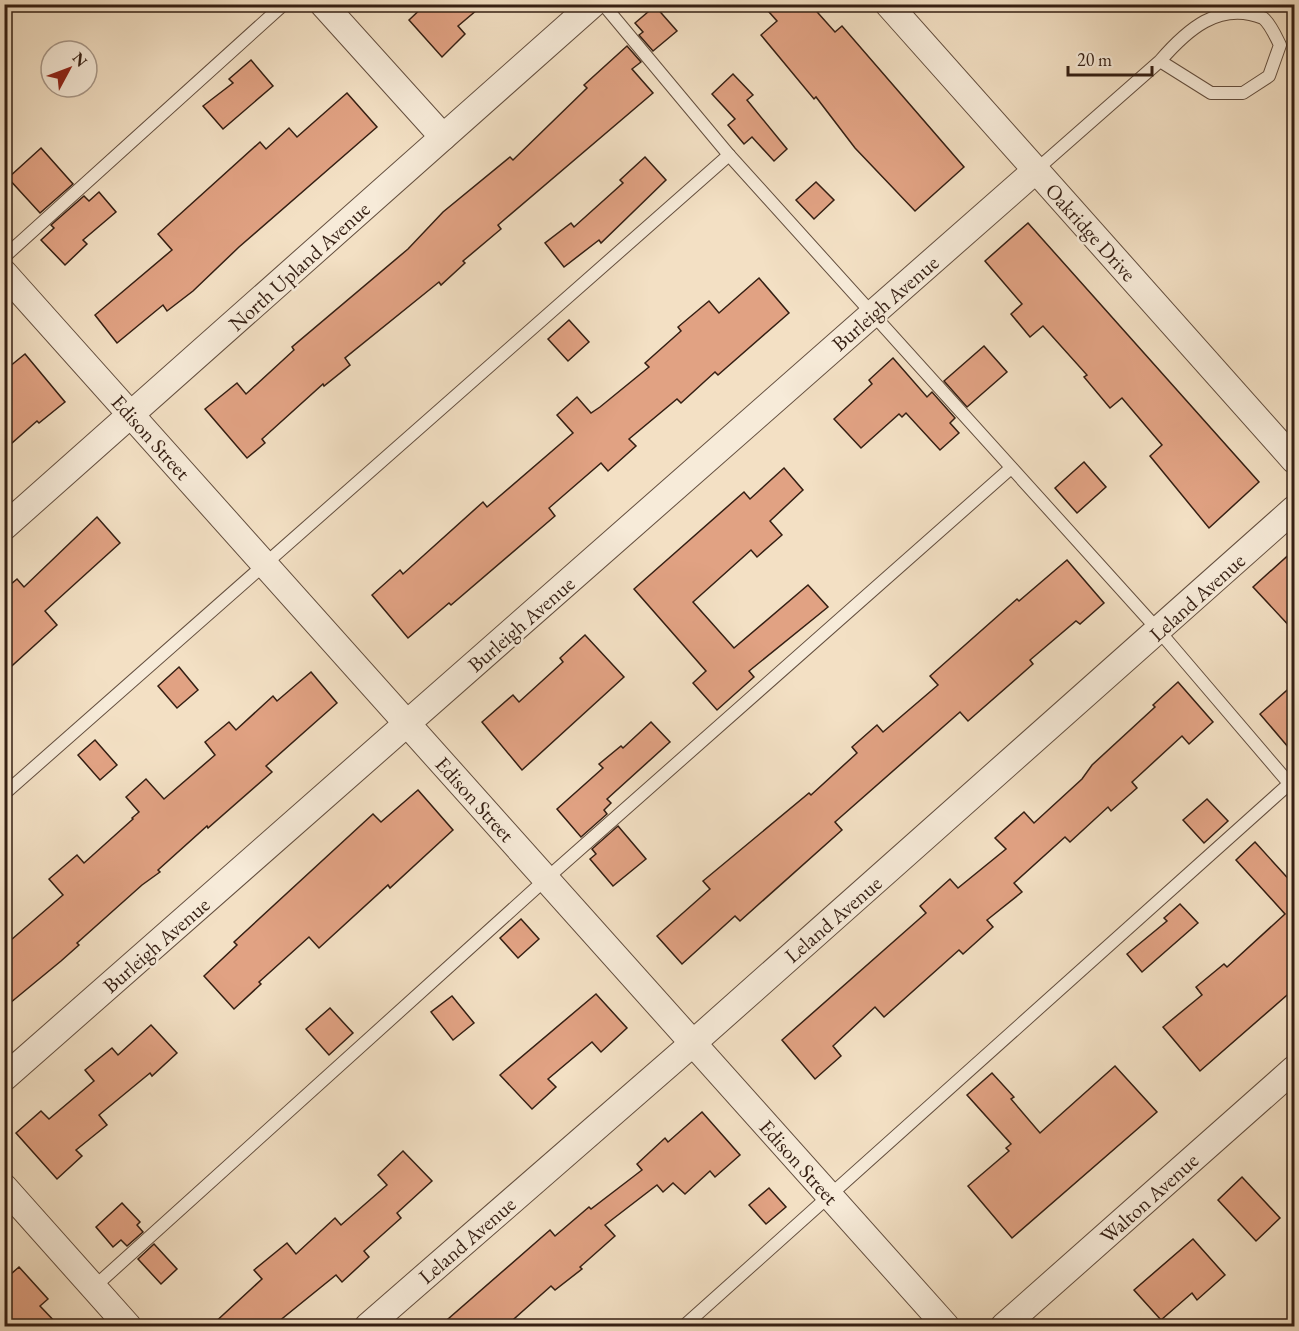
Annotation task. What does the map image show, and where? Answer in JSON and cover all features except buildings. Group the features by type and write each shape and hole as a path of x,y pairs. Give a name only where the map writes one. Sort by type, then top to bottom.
{"street":[{"path":"323,4 443,137"},
{"name":"North Upland Avenue","path":"4,527 593,4"},
{"name":"Oakridge Drive","path":"888,4 1294,460"},
{"name":"Burleigh Avenue","path":"4,1078 1036,170"},
{"name":"Edison Street","path":"4,273 946,1326"},
{"name":"Leland Avenue","path":"368,1326 692,1044 1294,509"},
{"name":"Walton Avenue","path":"1004,1326 1294,1069"},
{"path":"4,1187 128,1326"}],"lane":[{"path":"4,257 284,4"},
{"path":"603,4 729,155 871,315 1159,631 1292,786 684,1326"},
{"path":"1036,170 1160,61 1185,32 1206,13 1238,6 1264,18 1281,45 1269,76 1243,93 1210,93 1160,61"},
{"path":"4,794 729,155"},
{"path":"93,1288 546,879 1011,468"}]}
